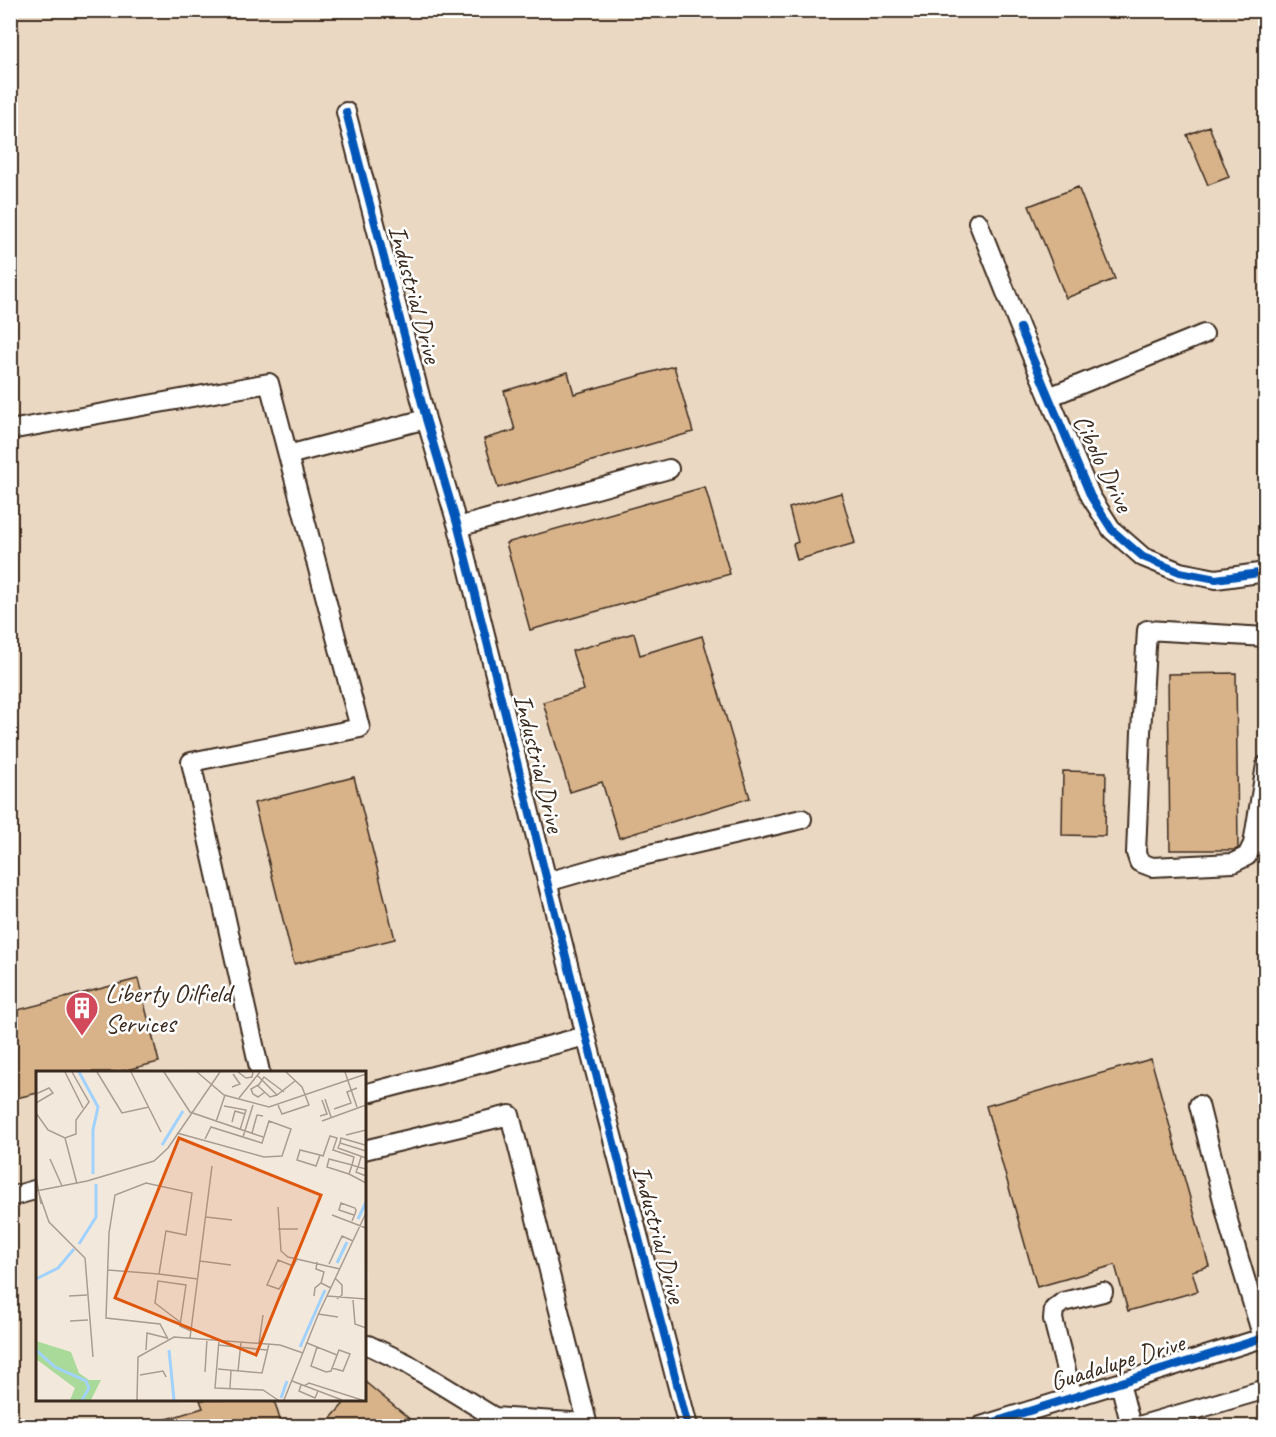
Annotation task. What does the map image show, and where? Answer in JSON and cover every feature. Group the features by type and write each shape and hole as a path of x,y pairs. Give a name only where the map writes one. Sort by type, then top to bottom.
{"street":[{"name":"Industrial Drive","path":"346,112 426,419 458,527 586,1036 688,1426"},
{"name":"Cibolo Drive","path":"978,222 1091,497 1112,530 1143,557 1180,572 1216,579 1266,572"},
{"path":"1049,397 1204,334"},
{"path":"10,430 269,383 360,728 192,762 260,1071"},
{"path":"288,454 426,419"},
{"path":"458,527 669,469"},
{"path":"1266,637 1147,630 1136,853 1139,862 1152,867 1233,863 1247,856 1252,844 1266,765"},
{"path":"547,882 620,861 802,819"},
{"path":"366,1093 586,1036"},
{"path":"1199,1105 1231,1232 1264,1338"},
{"path":"366,1150 510,1115 587,1425 494,1417 406,1363 366,1346"},
{"path":"10,1197 36,1190"},
{"path":"1073,1398 1053,1319 1054,1309 1063,1302 1103,1292"},
{"name":"Guadalupe Drive","path":"981,1426 1264,1338"},
{"path":"1120,1383 1131,1426"},
{"path":"1139,1426 1266,1389"}],"shaded area":[{"path":"10,11 1265,11 1265,1426 11,1426"}],"building":[{"path":"1209,126 1229,177 1208,185 1187,135"},
{"path":"1078,187 1115,279 1066,298 1029,206"},
{"path":"674,366 693,432 498,488 484,439 515,430 504,391 568,372 574,394"},
{"path":"705,487 730,574 530,630 506,543"},
{"path":"841,493 855,543 797,560 793,544 798,542 789,508"},
{"path":"634,633 640,655 702,636 750,798 619,838 602,782 570,792 543,702 584,690 572,651"},
{"path":"1236,673 1238,848 1235,850 1170,850 1168,674"},
{"path":"1063,771 1106,772 1105,836 1062,835"},
{"path":"354,777 395,939 294,964 254,803"},
{"name":"Liberty Oilfield Services","path":"138,979 159,1062 122,1071 36,1071 36,1093 16,1098 10,1076 10,1012"},
{"path":"1151,1059 1209,1266 1192,1271 1198,1291 1128,1311 1115,1265 1037,1287 986,1106"},
{"path":"366,1383 418,1426 324,1426 346,1401 366,1401"},
{"path":"200,1401 274,1401 282,1426 154,1426 154,1423 203,1408"}],"cycle path":[{"path":"346,112 426,419 458,527 586,1036 688,1426"},
{"path":"1020,328 1091,497 1112,530 1143,557 1180,572 1216,579 1266,572"},
{"path":"981,1426 1266,1337"}],"place":[{"name":"Liberty Oilfield Services","path":"82,1037"}]}
